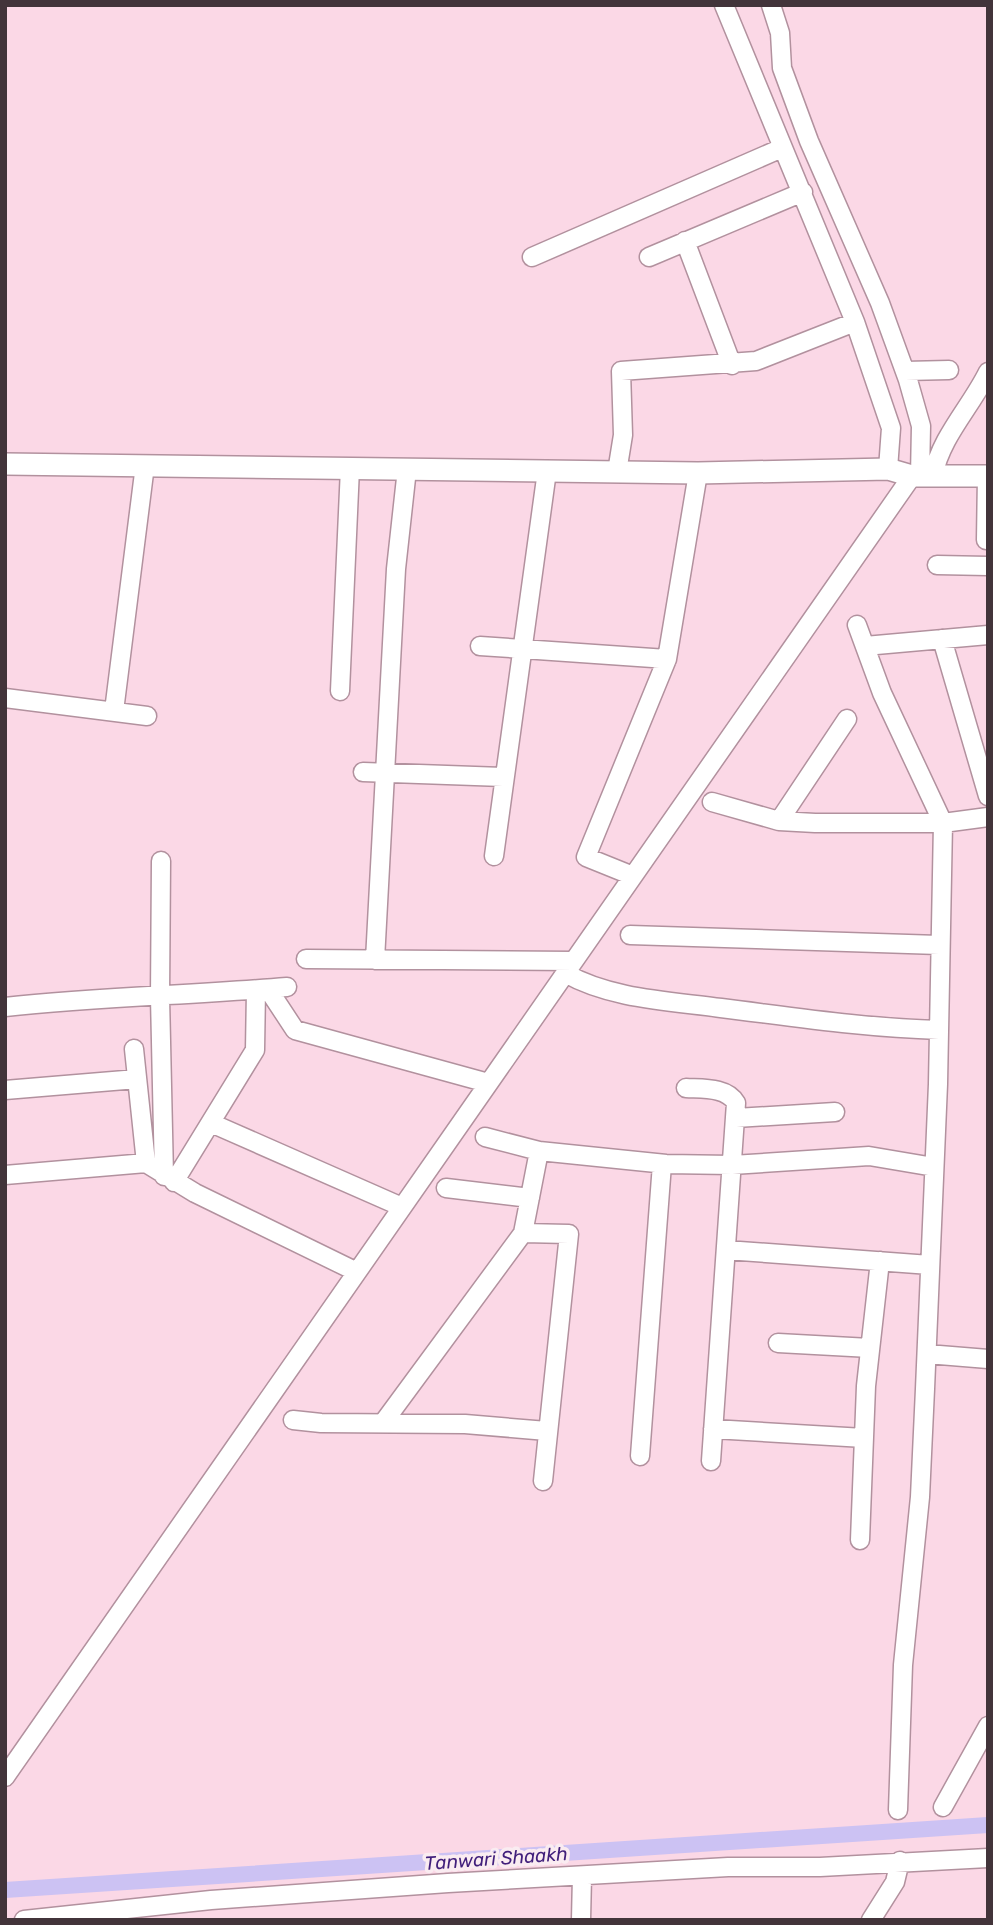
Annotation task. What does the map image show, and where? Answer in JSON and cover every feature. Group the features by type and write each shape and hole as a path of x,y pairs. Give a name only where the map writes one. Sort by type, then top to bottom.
{"main road":[{"path":"5,464 698,473 888,469 921,476 987,476"}],"street":[{"path":"724,5 855,322 891,428 888,469"},
{"path":"771,5 780,33 782,68 905,371 921,426 921,476"},
{"path":"532,257 782,148"},
{"path":"649,257 803,192"},
{"path":"685,241 732,365"},
{"path":"617,472 623,435 621,371 732,365 756,361 855,322"},
{"path":"905,371 949,370"},
{"path":"5,1777 569,967 937,456 985,382"},
{"path":"114,711 145,466"},
{"path":"340,691 350,468"},
{"path":"375,960 396,569 407,469"},
{"path":"494,856 547,471"},
{"path":"633,876 586,857 667,659 698,473"},
{"path":"986,540 987,476"},
{"path":"937,565 988,566"},
{"path":"856,625 882,693 943,823 939,1030 927,1354 920,1497 903,1665 898,1810"},
{"path":"864,646 988,635"},
{"path":"942,639 988,796"},
{"path":"480,646 667,659"},
{"path":"5,698 147,716"},
{"path":"779,821 847,719"},
{"path":"363,772 503,777"},
{"path":"712,803 779,821 943,823 988,817"},
{"path":"161,861 160,997 169,1179"},
{"path":"630,935 939,945"},
{"path":"306,959 569,967 589,986 695,1004 877,1028 939,1030"},
{"path":"5,1007 98,998 160,997 287,987"},
{"path":"262,989 295,1030 488,1083"},
{"path":"169,1179 211,1123 255,1050 262,989"},
{"path":"134,1049 146,1163"},
{"path":"5,1090 137,1079"},
{"path":"686,1088 719,1091 732,1096 736,1104 711,1461"},
{"path":"736,1118 835,1112"},
{"path":"211,1123 402,1207"},
{"path":"485,1137 539,1152 662,1164 732,1165 869,1156 934,1167"},
{"path":"383,1423 523,1233 539,1152"},
{"path":"5,1175 146,1163 169,1179 357,1272"},
{"path":"640,1456 662,1164"},
{"path":"446,1188 530,1198"},
{"path":"523,1233 569,1234 544,1481"},
{"path":"726,1250 930,1265"},
{"path":"860,1540 870,1348 880,1261"},
{"path":"778,1343 870,1348"},
{"path":"927,1354 988,1359"},
{"path":"293,1420 321,1423 465,1424 547,1432"},
{"path":"713,1429 864,1438"},
{"path":"943,1807 988,1726"},
{"path":"24,1920 211,1900 582,1876 988,1858"},
{"path":"871,1920 895,1882 900,1861"},
{"path":"581,1920 582,1876"}],"waterway":[{"name":"Tanwari Shaakh","path":"5,1890 988,1825"}]}
